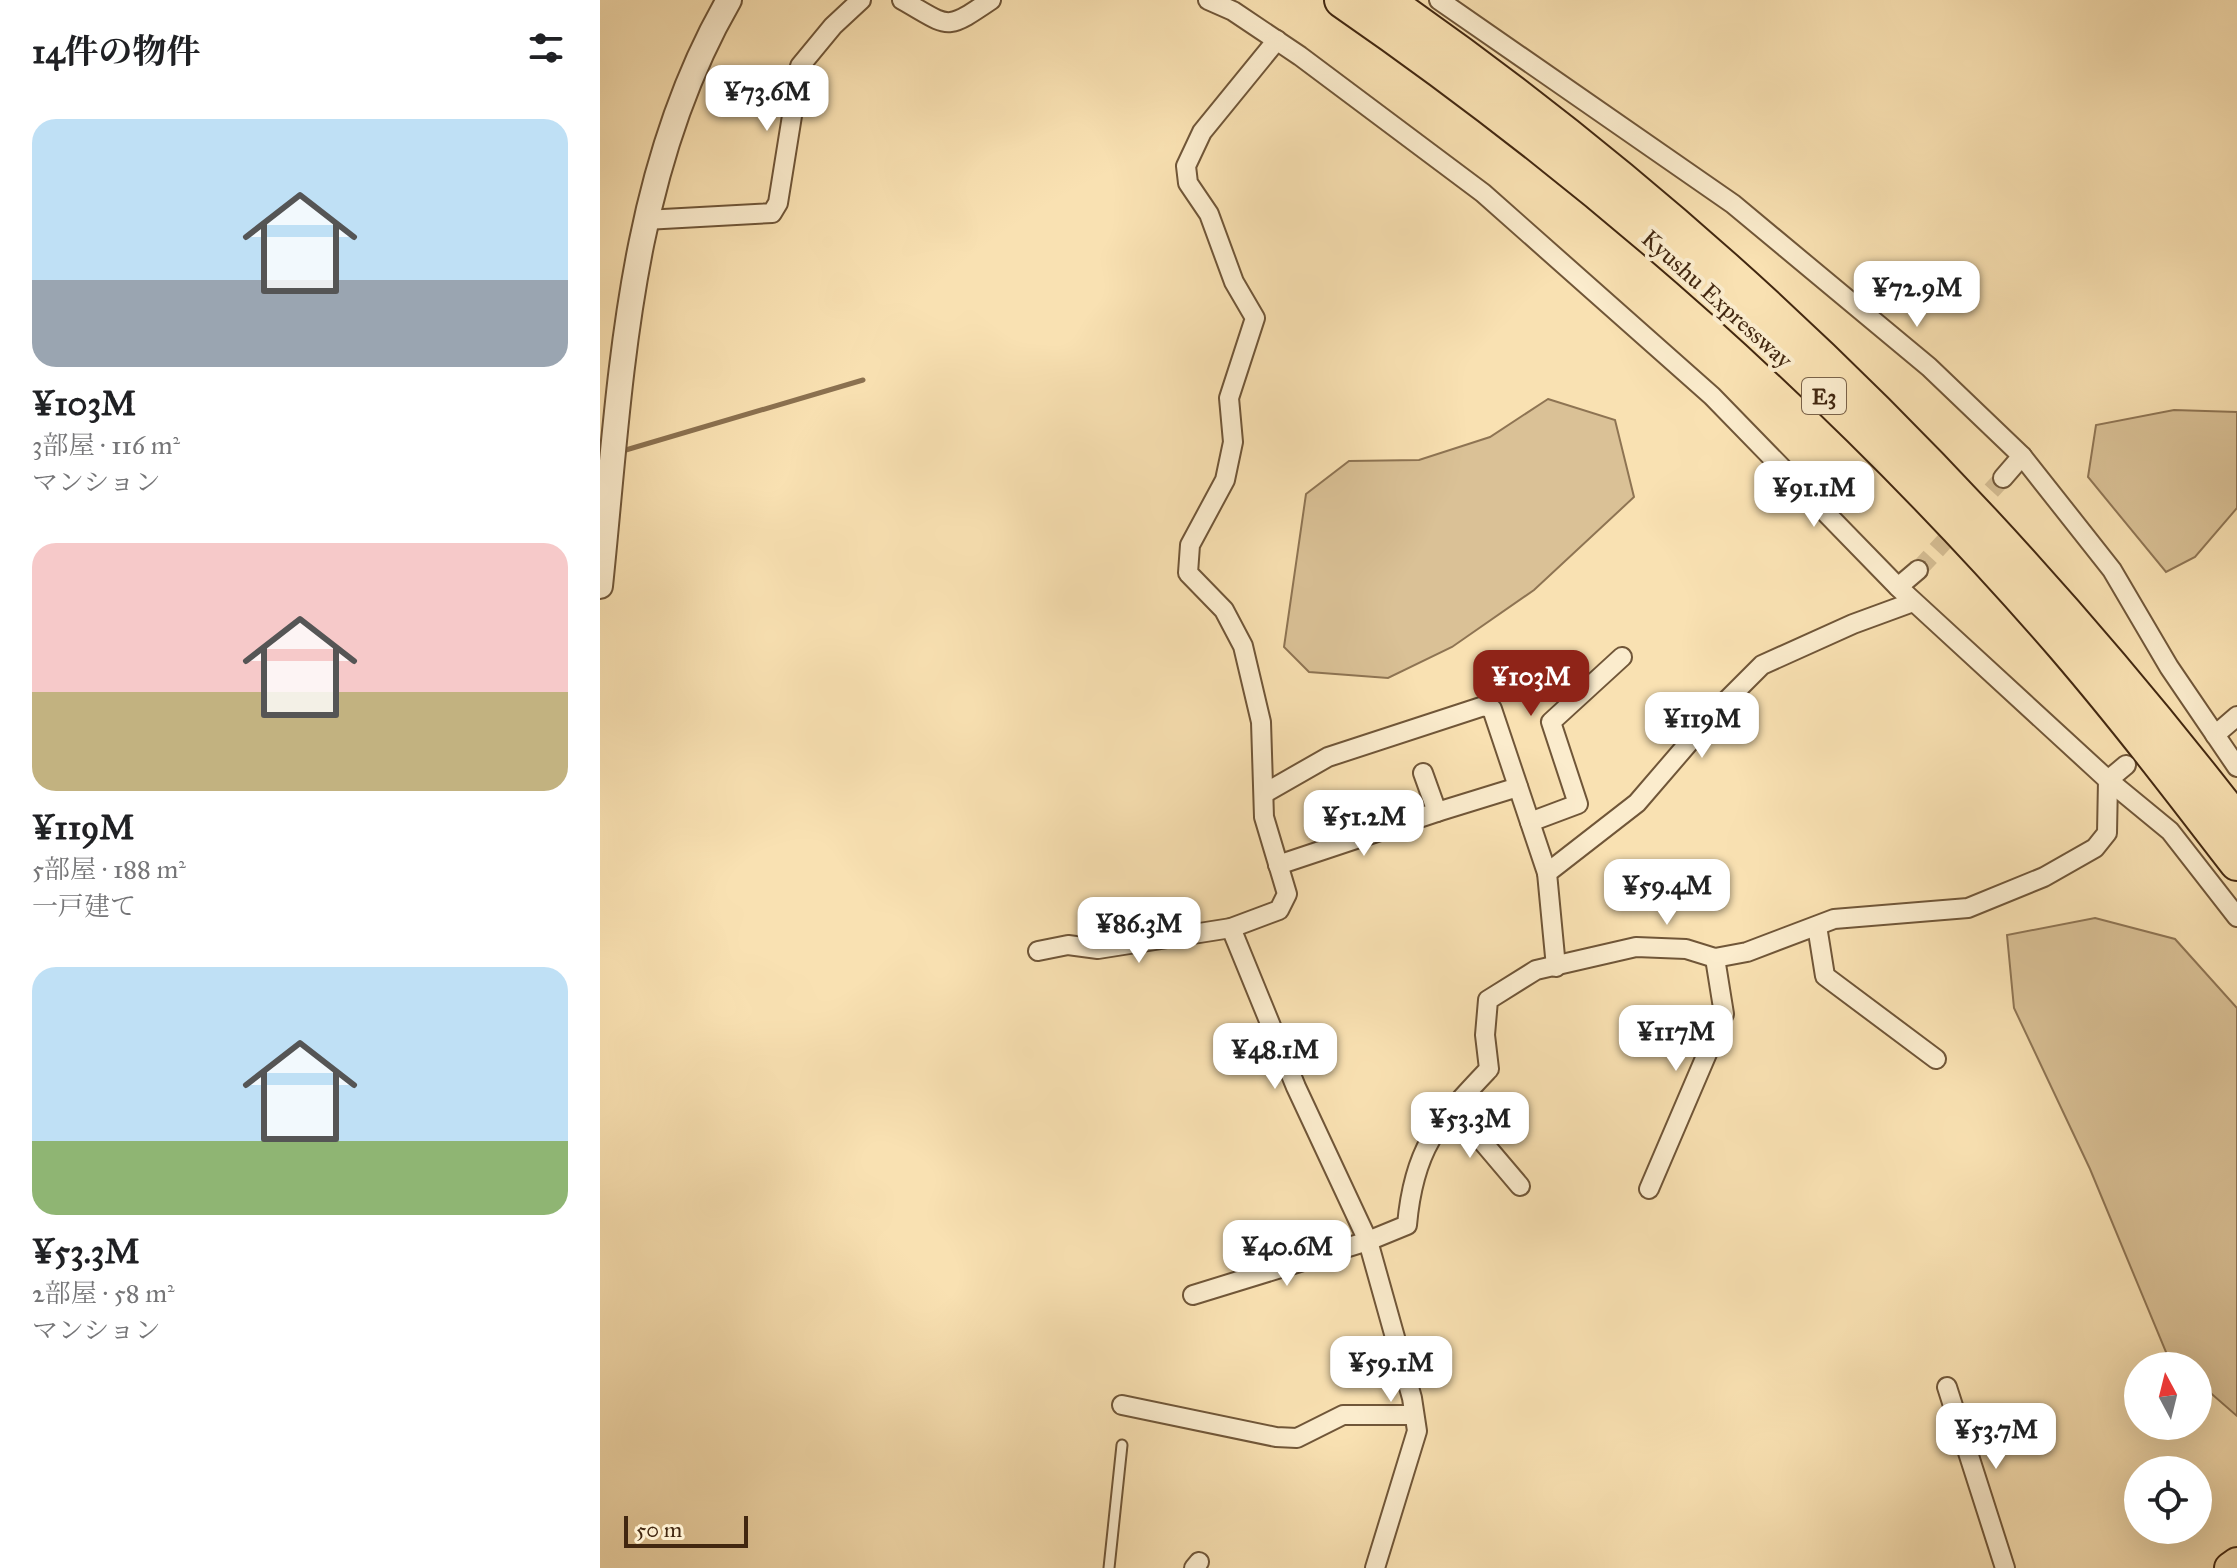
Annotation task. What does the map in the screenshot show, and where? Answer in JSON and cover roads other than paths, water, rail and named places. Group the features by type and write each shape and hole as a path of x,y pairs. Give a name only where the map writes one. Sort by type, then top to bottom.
{"highway":[{"name":"Kyushu Expressway","path":"1342,0 1417,52 1591,189 1791,364 1886,456 2064,647 2237,863"},
{"name":"Kyushu Expressway","path":"1385,0 1524,103 1620,180 1809,346 2019,560 2093,643 2237,822"},
{"path":"2230,1568 2237,1563"}],"street":[{"path":"600,586 615,427 645,220 668,133 705,41 729,0"},
{"path":"645,220 772,213 778,203 800,66 833,26 861,0"},
{"path":"902,0 945,25 956,24 991,0"},
{"path":"1208,0 1233,11 1277,40 1483,193 1712,396 1913,602 2108,780 2170,831 2237,917"},
{"path":"1439,0 1733,204 1929,367 2022,456 2112,570 2189,714 2215,735 2237,767"},
{"path":"1467,19 1471,0"},
{"path":"1038,951 1068,945 1098,949 1231,928 1279,910 1285,903 1287,894 1264,817 1261,722 1243,646 1224,610 1188,573 1190,545 1225,480 1233,442 1229,398 1255,318 1234,282 1209,214 1186,175 1186,166 1202,132 1277,40"},
{"path":"2003,478 2022,456"},
{"path":"1898,587 1918,570"},
{"path":"1547,873 1637,803 1717,710 1762,665 1853,624 1913,602"},
{"path":"1530,822 1578,804 1551,722 1622,657"},
{"path":"1265,793 1328,757 1476,706 1492,709 1547,873 1556,967"},
{"path":"2215,735 2237,716"},
{"path":"1193,1295 1368,1241 1407,1225 1416,1164 1439,1123 1489,1069 1485,1035 1488,1000 1536,970 1636,947 1686,949 1715,958 1747,952 1834,919 1968,908 2044,877 2095,848 2107,833 2108,780 2126,765"},
{"path":"1423,773 1437,812"},
{"path":"1278,865 1518,787"},
{"path":"1817,926 1825,976 1936,1059"},
{"path":"1231,928 1296,1087 1368,1241 1414,1415 1417,1431 1375,1568"},
{"path":"1649,1189 1724,1014 1715,958"},
{"path":"1453,1107 1520,1186"},
{"path":"1947,1387 2005,1568"},
{"path":"1122,1405 1276,1437 1297,1438 1343,1415 1414,1415"}],"lane":[{"path":"1109,1568 1122,1445"}],"waterway":[{"path":"619,452 863,380"}],"tunnel":[{"path":"1918,570 2003,478"}]}
